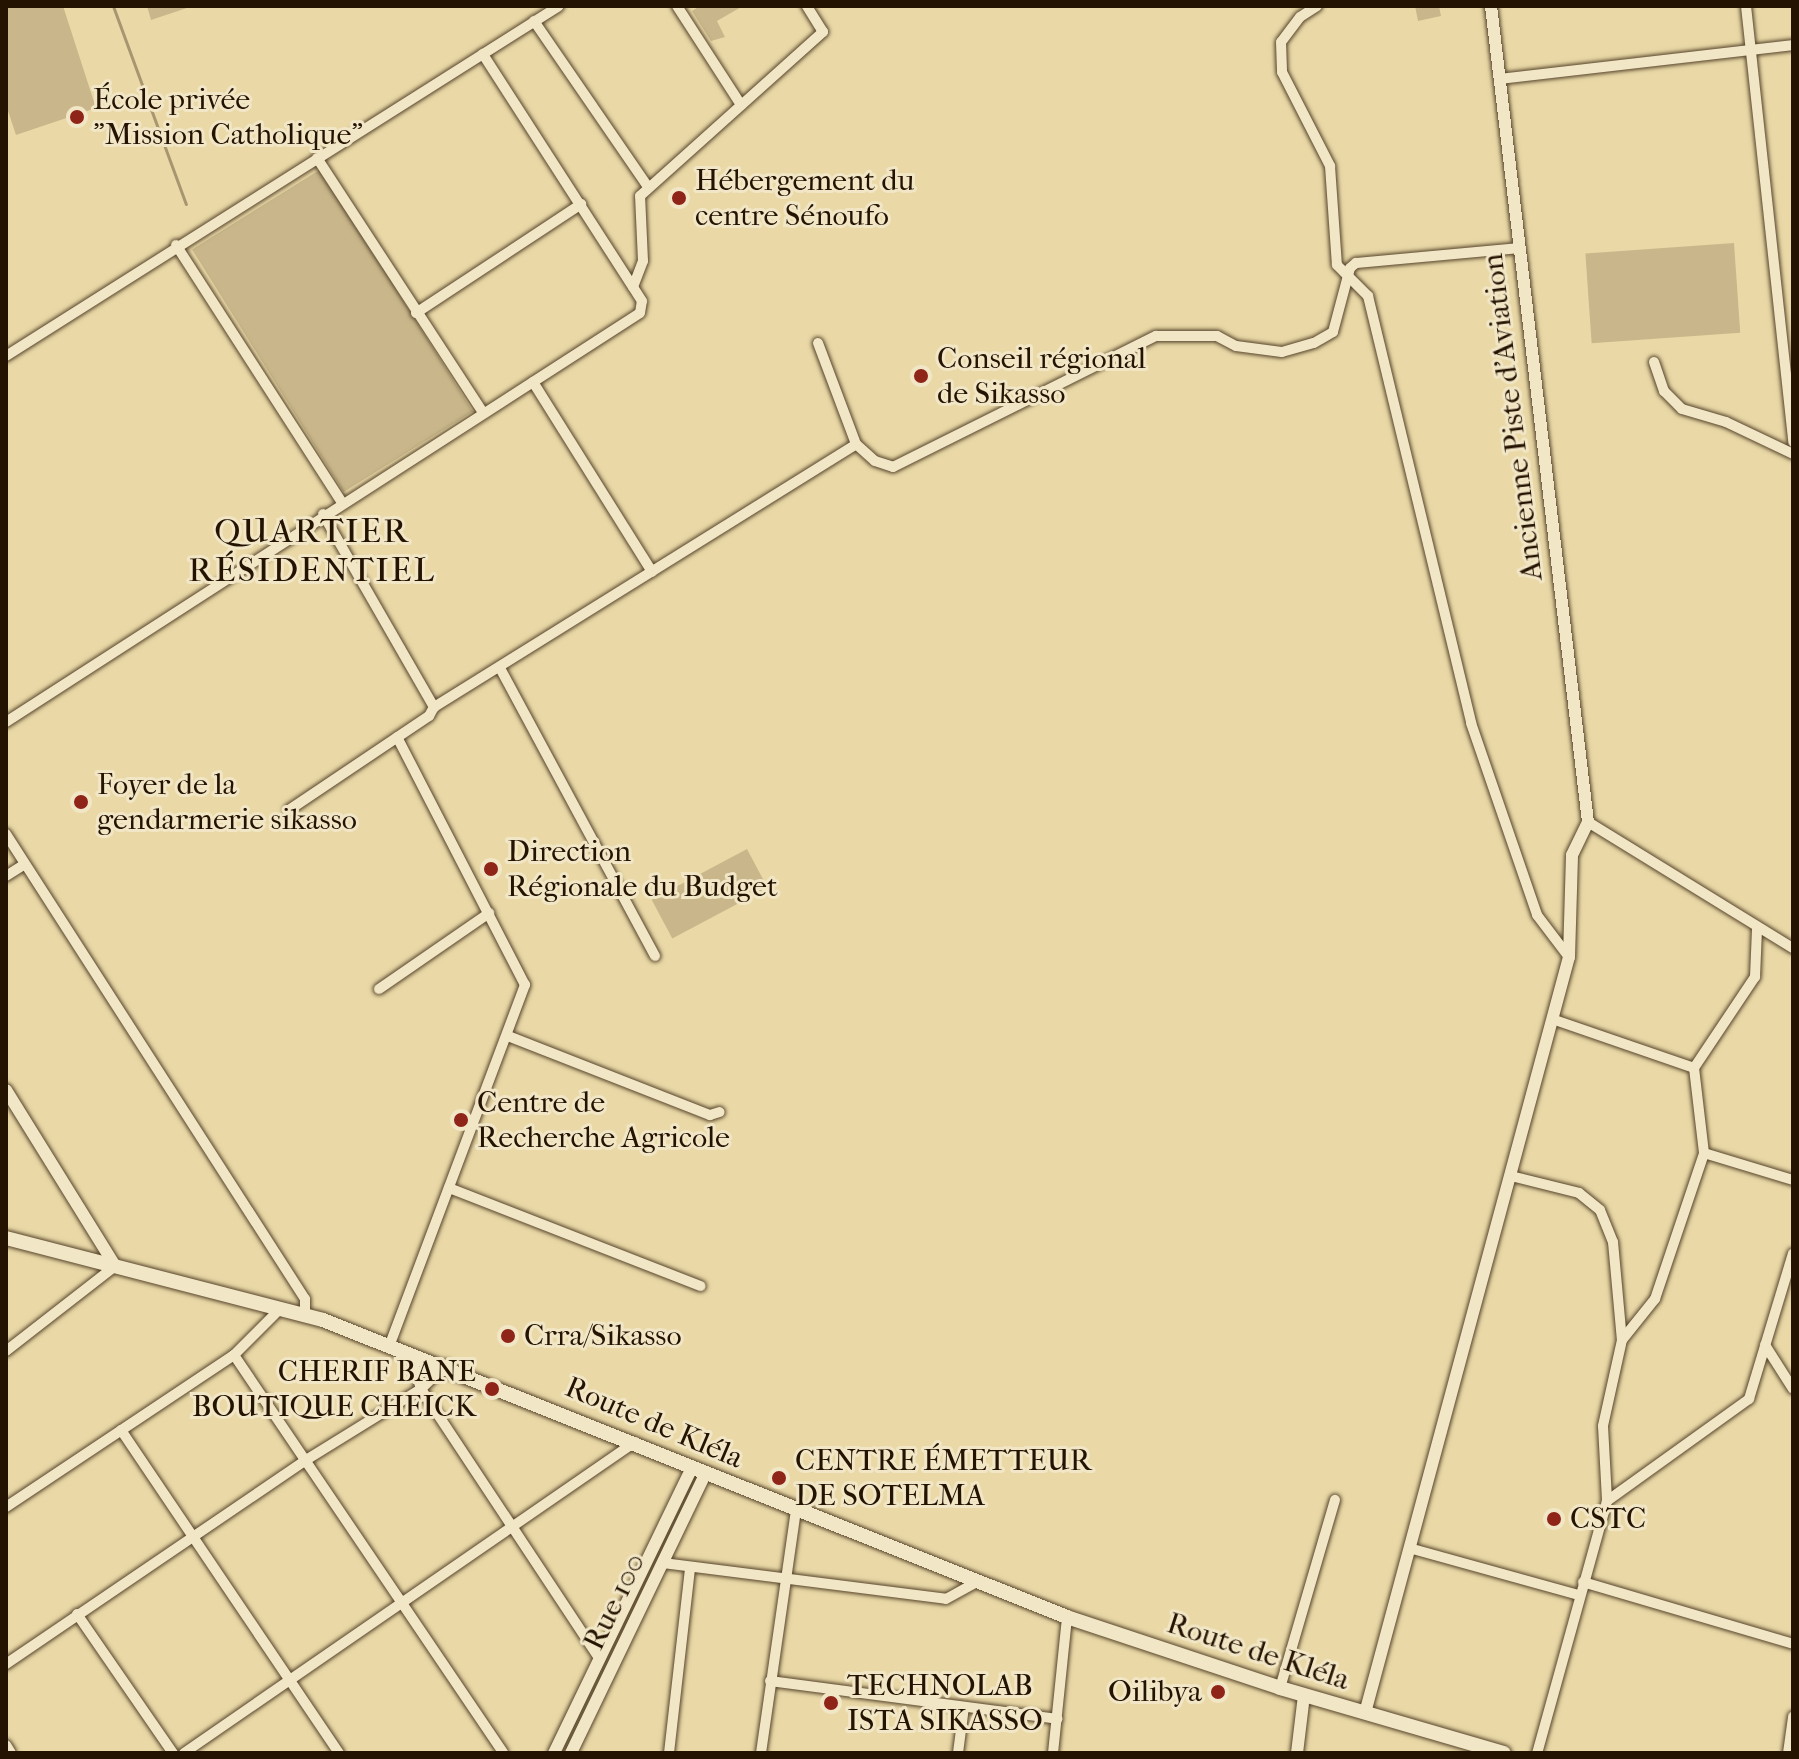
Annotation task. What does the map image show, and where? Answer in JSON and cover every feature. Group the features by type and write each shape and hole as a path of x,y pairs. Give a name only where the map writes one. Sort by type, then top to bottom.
{"main road":[{"name":"Route de Kléla","path":"6,1238 305,1315 390,1344 635,1442 796,1511 1067,1617 1280,1688 1503,1753"}],"street":[{"path":"6,356 176,245 559,6"},
{"path":"677,6 741,105"},
{"path":"633,287 643,261 638,206 648,187 823,32 807,6"},
{"path":"1317,6 1300,17 1281,42 1282,72 1330,166 1337,265 1368,296 1471,723 1537,915 1569,957"},
{"name":"Ancienne Piste d'Aviation","path":"1491,6 1588,822"},
{"path":"1746,6 1793,442"},
{"path":"534,21 648,187"},
{"path":"1500,79 1793,45"},
{"path":"6,722 323,514 640,313 642,301 483,54"},
{"path":"317,158 483,413"},
{"path":"416,313 581,204"},
{"path":"176,245 342,503"},
{"path":"818,343 856,444 884,466 905,465 1156,336 1217,336 1236,346 1282,352 1314,343 1333,332 1348,279 1356,263 1520,248"},
{"path":"1654,362 1664,391 1682,409 1726,422 1793,454"},
{"path":"533,382 652,572"},
{"path":"289,810 397,737 434,707 856,444"},
{"path":"323,514 434,707"},
{"path":"500,668 655,956"},
{"path":"390,1344 525,985 397,737"},
{"path":"1365,1713 1569,957 1572,855 1588,822 1696,885 1757,929 1793,948"},
{"path":"6,834 305,1299 305,1315"},
{"path":"6,876 25,864"},
{"path":"379,989 489,913"},
{"path":"1622,1340 1655,1299 1704,1153 1694,1068 1755,977 1757,929"},
{"path":"1552,1019 1694,1068"},
{"path":"508,1036 710,1115 720,1112"},
{"path":"6,1090 115,1266 6,1351"},
{"path":"1704,1153 1793,1180"},
{"path":"1511,1176 1579,1193 1600,1210 1613,1242 1612,1276 1622,1340 1603,1426 1607,1501 1537,1753"},
{"path":"449,1188 701,1286"},
{"path":"1607,1501 1749,1399 1793,1253"},
{"path":"6,1507 234,1355 280,1309"},
{"path":"1765,1345 1793,1389"},
{"path":"409,1352 421,1389 600,1659"},
{"path":"234,1355 503,1753"},
{"path":"6,1664 192,1535 421,1389 446,1365"},
{"path":"121,1430 339,1753"},
{"path":"184,1753 635,1442"},
{"path":"554,1753 699,1470"},
{"name":"Rue 100","path":"571,1753 663,1563 699,1470"},
{"path":"1280,1688 1335,1500"},
{"path":"761,1753 784,1577 796,1511"},
{"path":"1409,1548 1579,1595"},
{"path":"663,1563 946,1599 978,1581"},
{"path":"669,1753 690,1568"},
{"path":"1583,1582 1793,1644"},
{"path":"77,1614 173,1753"},
{"path":"1053,1753 1067,1617"},
{"path":"770,1681 1057,1719"},
{"path":"1297,1753 1304,1695"},
{"path":"958,1753 964,1707"},
{"path":"1788,1753 1793,1716"},
{"path":"6,1745 11,1753"}],"shaded area":[{"path":"6,6 63,6 96,108 16,135 6,105"},
{"path":"147,6 193,6 151,20"},
{"path":"700,6 743,6 717,21 725,37 711,41 692,11"},
{"path":"1415,6 1439,6 1441,16 1418,21"},
{"path":"321,169 473,412 344,492 192,250"},
{"path":"1734,243 1740,333 1592,343 1585,253"},
{"path":"747,849 768,888 672,939 652,900"}],"waterway":[{"path":"113,6 186,204"}],"place":[{"name":"École privée \"Mission Catholique\"","path":"77,117"},
{"name":"Hébergement du centre Sénoufo","path":"679,198"},
{"name":"Conseil régional de Sikasso","path":"921,376"},
{"name":"Foyer de la gendarmerie sikasso","path":"81,802"},
{"name":"Direction Régionale du Budget","path":"491,869"},
{"name":"Centre de Recherche Agricole","path":"461,1120"},
{"name":"Crra/Sikasso","path":"508,1336"},
{"name":"CHERIF BANE BOUTIQUE CHEICK","path":"492,1389"},
{"name":"CENTRE ÉMETTEUR DE SOTELMA","path":"779,1478"},
{"name":"CSTC","path":"1554,1519"},
{"name":"Oilibya","path":"1218,1692"},
{"name":"TECHNOLAB ISTA SIKASSO","path":"831,1703"}],"district":[{"name":"QUARTIER RÉSIDENTIEL","path":"312,550"}]}
